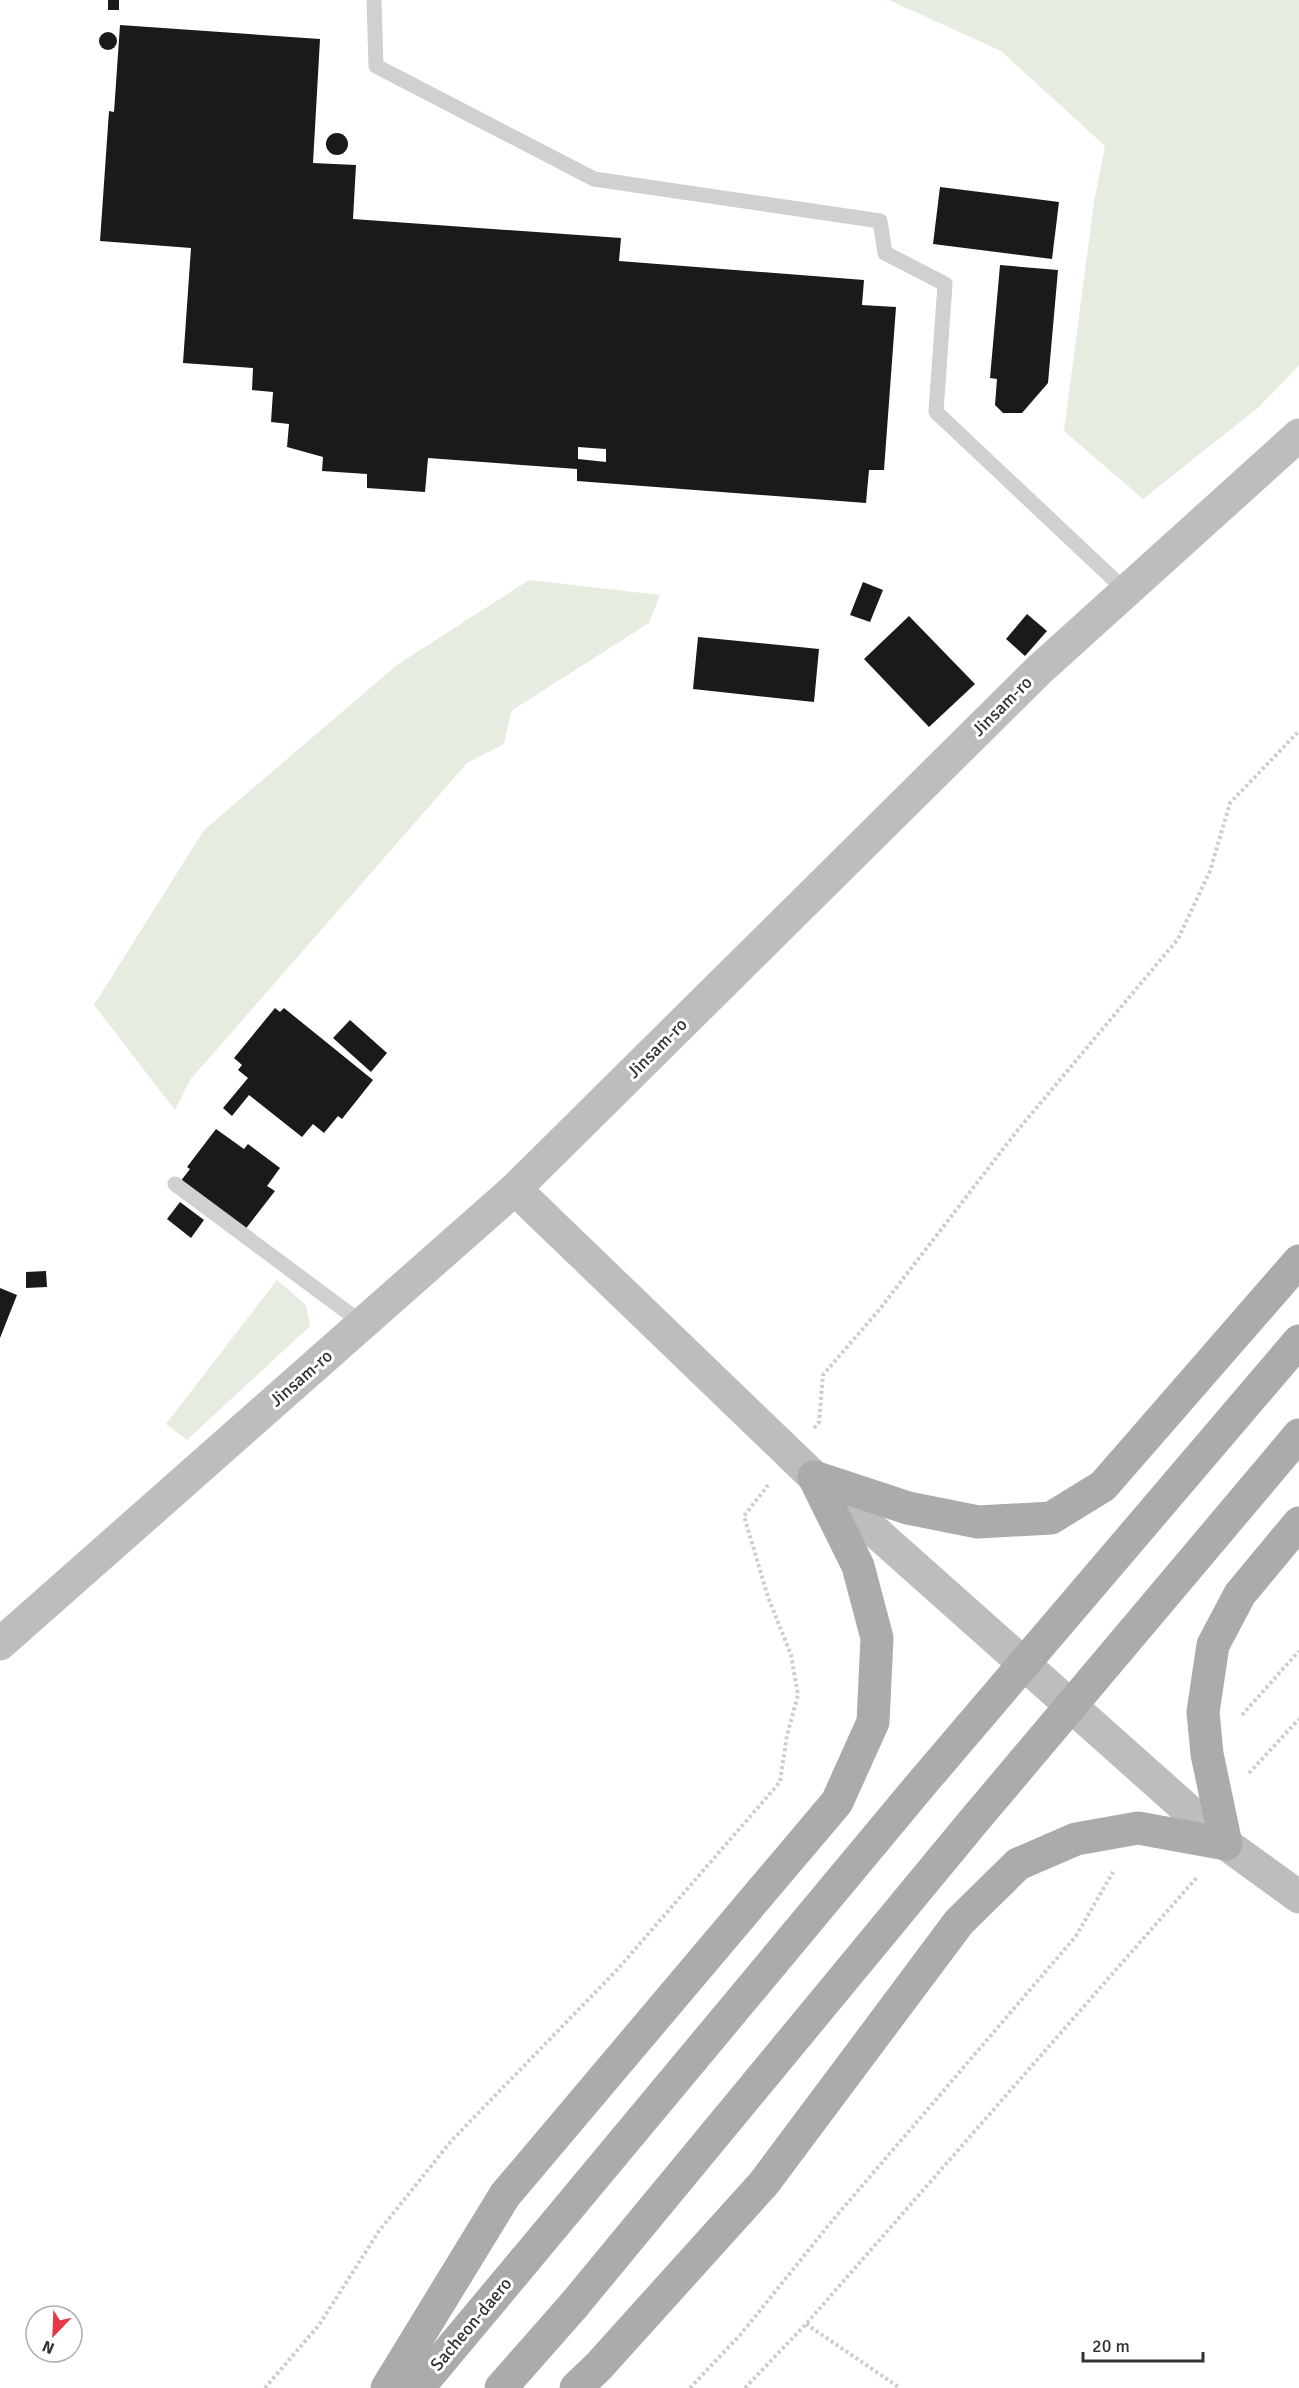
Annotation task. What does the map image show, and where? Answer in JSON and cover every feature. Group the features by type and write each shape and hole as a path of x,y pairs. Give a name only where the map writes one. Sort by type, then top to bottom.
{"main road":[{"path":"814,1477 908,1508 978,1522 1050,1518 1103,1486 1299,1261"},
{"name":"Sacheon-daero","path":"418,2388 923,1782 1299,1341"},
{"path":"501,2388 573,2305 972,1823 1299,1435"},
{"path":"387,2388 505,2195 829,1811 841,1792 873,1722 877,1638 858,1566 814,1477"},
{"path":"576,2388 598,2367 764,2183 959,1922 1018,1864 1076,1839 1138,1828 1226,1844 1207,1754 1203,1712 1213,1645 1240,1594 1299,1522"}],"street":[{"name":"Jinsam-ro","path":"0,1644 515,1189 1038,670 1299,435"},
{"path":"515,1189 814,1477 1226,1844 1299,1897"}],"lane":[{"path":"374,0 376,66 594,179 880,221 885,253 945,284 936,412 1126,591"},
{"path":"175,1184 362,1323"}],"path":[{"path":"265,2388 319,2325 379,2231 452,2140 617,1970 780,1782 787,1735 798,1695 791,1655 768,1597 744,1516 819,1422 823,1375 879,1310 1017,1131 1178,939 1210,870 1230,803 1299,731"},
{"path":"1207,1754 1299,1651"},
{"path":"1218,1807 1299,1719"},
{"path":"690,2388 741,2334 832,2221 1076,1936 1138,1828"},
{"path":"745,2388 806,2324 1226,1844"},
{"path":"806,2324 900,2388"}],"shaded area":[{"path":"889,0 1299,0 1299,365 1259,407 1143,499 1064,431 1094,202 1105,146 1001,51"},
{"path":"529,580 660,595 649,623 511,711 504,744 467,763 190,1080 175,1110 94,1005 204,830 397,665"},
{"path":"277,1280 306,1305 310,1326 187,1440 166,1424"}],"building":[{"path":"108,0 119,0 119,10 108,10"},
{"path":"120,25 320,39 313,163 356,165 353,219 621,238 619,261 864,280 862,305 896,307 884,470 869,470 866,503 577,481 577,469 428,458 425,492 367,488 367,474 322,471 323,457 287,447 289,424 271,422 273,392 252,390 253,368 183,363 191,248 100,241 109,111 114,112","holes":["578,447 606,449 606,462 578,459"]},
{"path":"108,32 114,35 117,41 114,47 108,50 102,47 99,41 102,35"},
{"path":"337,133 345,136 348,144 345,152 337,155 329,152 326,144 329,136"},
{"path":"940,187 1059,202 1052,259 933,244"},
{"path":"1000,265 1058,270 1048,383 1022,413 1003,413 995,405 997,379 990,378"},
{"path":"863,582 883,590 870,622 850,615"},
{"path":"1027,614 1047,631 1025,656 1006,639"},
{"path":"909,616 975,684 929,727 864,659"},
{"path":"698,637 819,649 814,702 693,689"},
{"path":"275,1008 280,1012 284,1008 373,1080 342,1119 338,1116 324,1133 313,1124 302,1137 249,1095 232,1116 223,1108 248,1078 238,1070 242,1065 234,1058"},
{"path":"350,1020 387,1053 371,1072 333,1038"},
{"path":"216,1129 244,1149 248,1144 280,1168 267,1186 275,1191 244,1231 180,1182 190,1169 187,1167"},
{"path":"180,1202 204,1220 191,1238 167,1219"},
{"path":"46,1271 47,1287 26,1288 26,1272"},
{"path":"0,1288 17,1295 0,1338"}]}
